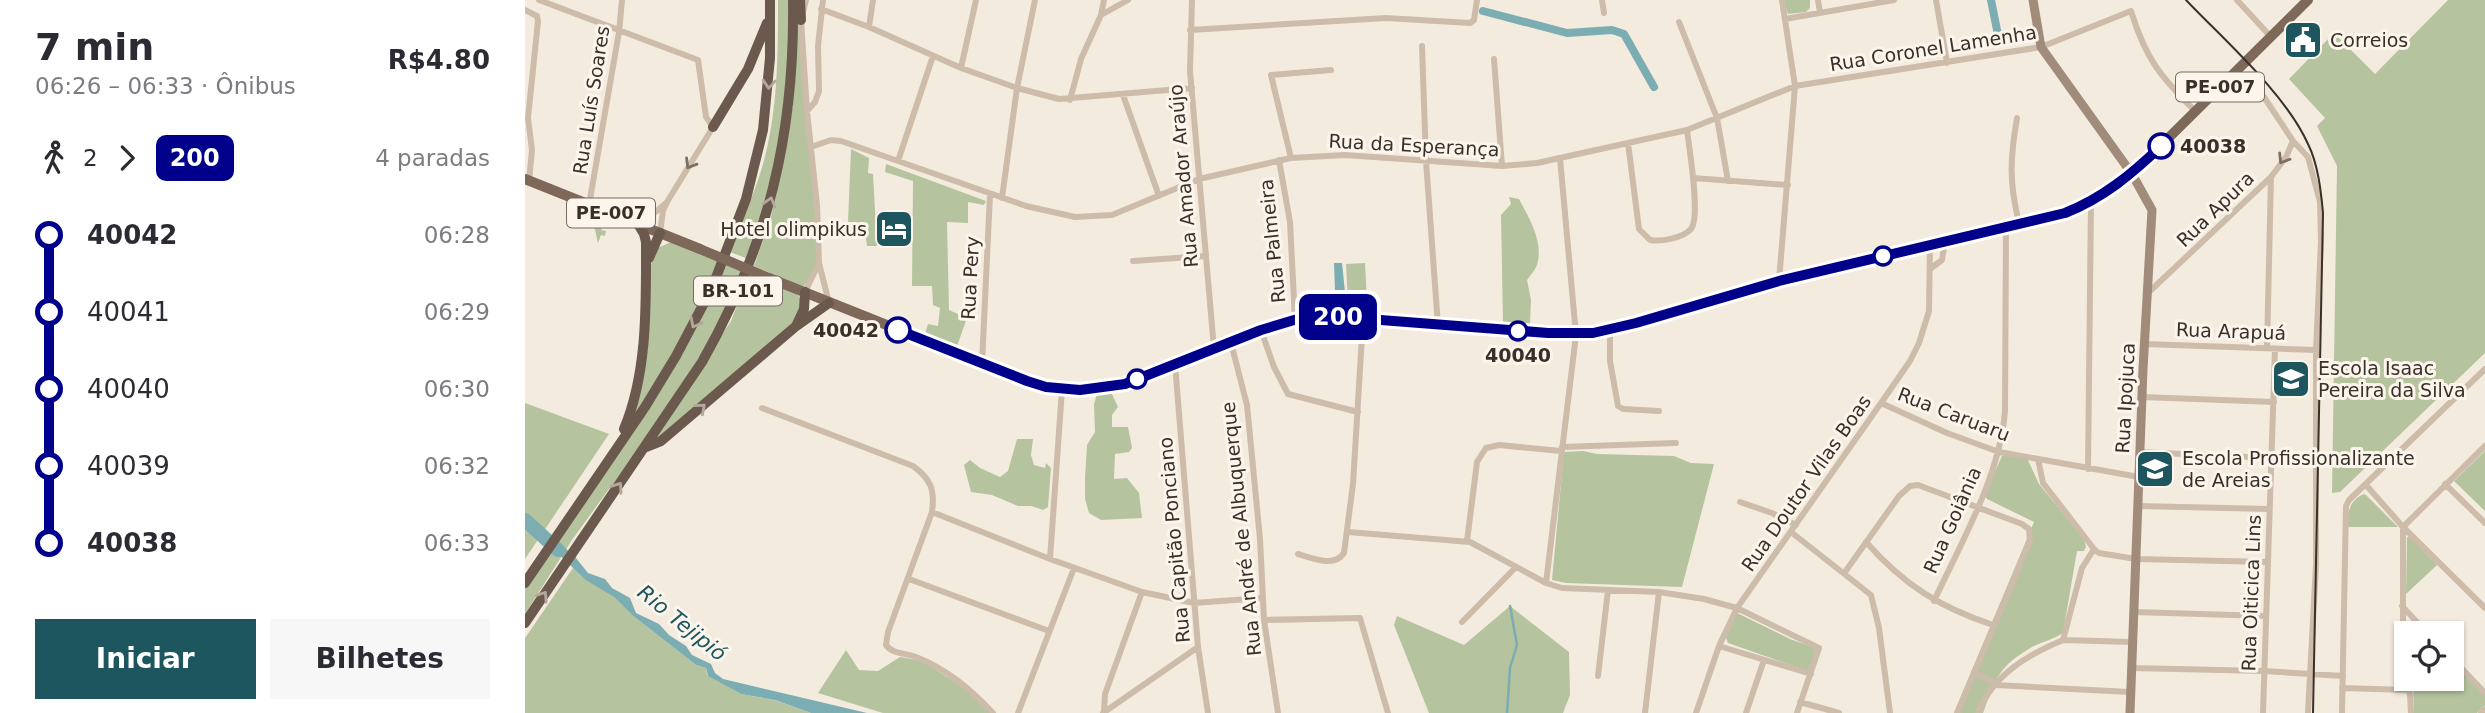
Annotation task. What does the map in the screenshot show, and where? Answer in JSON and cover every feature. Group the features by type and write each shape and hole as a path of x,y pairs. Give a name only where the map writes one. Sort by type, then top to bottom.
{"highway":[{"name":"BR-101","path":"525,583 645,407 691,331 712,288 746,199 767,109 769,0"},
{"name":"BR-101","path":"525,624 702,362 727,317 765,219 782,153 793,65 793,0"},
{"path":"800,0 801,20"},
{"path":"713,127 748,69 769,16"},
{"path":"619,442 635,400 638,383 646,265 644,234 635,223"},
{"path":"646,265 660,233"},
{"path":"795,327 803,312 805,292"},
{"path":"646,447 661,441 795,327 829,303"}],"main road":[{"path":"2033,0 2041,47"},
{"name":"PE-007","path":"527,180 982,364 1037,384 1062,389 1096,389 1125,384 1295,319 1327,317 1576,335 1610,330 1779,281 2065,213 2091,202 2132,174 2308,0"},
{"name":"Rua Ipojuca","path":"2041,47 2132,174 2152,210 2144,344 2130,713"}],"street":[{"path":"539,0 698,60 706,117 713,127 667,201 652,215 635,223"},
{"name":"Rua Luís Soares","path":"589,205 619,32 622,0"},
{"path":"806,0 801,20 807,111 819,263 829,303"},
{"path":"807,111 815,103 819,91 818,46 823,0"},
{"path":"869,27 873,0"},
{"path":"961,68 976,0"},
{"path":"1002,198 1017,88 1035,0"},
{"path":"1070,100 1080,59 1101,15 1104,0"},
{"path":"1101,15 1128,0"},
{"name":"Rua Amador Araújo","path":"1192,0 1192,88 1214,349"},
{"path":"1190,30 1386,18 1468,23 1473,20 1477,0"},
{"path":"1602,0 1604,13"},
{"path":"1779,281 1795,86 1782,0"},
{"path":"1818,0 1820,13"},
{"path":"1785,19 1894,0"},
{"path":"1935,0 1947,62"},
{"path":"2237,0 2271,37"},
{"path":"821,9 961,68 1017,88 1059,99 1192,88"},
{"path":"525,10 537,16 538,22 528,118 532,150 527,180"},
{"name":"Rua Coronel Lamenha","path":"1777,93 1795,86 2041,47 2131,11 2138,35 2157,71 2196,112"},
{"path":"1679,22 1717,118 1728,181"},
{"path":"1422,46 1426,161 1438,326"},
{"path":"898,161 933,56"},
{"path":"1494,59 1502,166"},
{"path":"1291,158 1272,75 1331,70"},
{"path":"2236,70 2264,97 2293,141 2308,157 2320,202 2316,350 2316,565 2308,713"},
{"name":"Rua da Esperança","path":"811,147 838,140 1002,198 1057,214 1094,217 1123,212 1199,179 1291,158 1345,155 1502,166 1560,158 1687,130 1777,93"},
{"path":"1123,95 1159,195"},
{"path":"2017,118 2010,163 2019,223"},
{"path":"1629,144 1639,229 1645,238 1664,240 1691,229 1695,218 1687,130"},
{"name":"Rua Apura","path":"2149,292 2271,177 2286,157 2293,141"},
{"path":"1546,583 1576,335 1560,158"},
{"name":"Rua Palmeira","path":"1279,160 1290,222 1295,319"},
{"path":"2267,348 2271,177"},
{"path":"1693,178 1788,185"},
{"name":"Rua Pery","path":"982,364 990,194"},
{"path":"660,233 667,201"},
{"path":"2088,469 2091,202"},
{"name":"Rua Goiânia","path":"1934,601 1999,452 2005,411 2006,226"},
{"name":"Rua Doutor Vilas Boas","path":"1930,269 1942,260 1945,242"},
{"name":"Rua Doutor Vilas Boas","path":"1696,713 1719,646 1737,608 1910,361 1923,333 1929,311 1930,245"},
{"path":"1133,261 1205,256"},
{"path":"805,292 819,263"},
{"path":"1298,554 1328,561 1338,559 1344,553 1358,412 1363,320"},
{"path":"1261,330 1274,367 1288,394 1358,412"},
{"path":"1610,330 1610,361 1618,406 1623,409 1659,411"},
{"name":"Rua André de Albuquerque","path":"1231,342 1247,405 1260,538 1264,621 1278,713"},
{"name":"Rua Arapuá","path":"2144,344 2316,350"},
{"name":"Rua Oiticica Lins","path":"2263,713 2275,349"},
{"name":"Rua Capitão Ponciano","path":"1175,365 1198,647 1208,713"},
{"path":"2342,713 2346,506 2349,500 2485,369"},
{"path":"1050,559 1062,389"},
{"path":"2142,397 2274,402"},
{"name":"Rua Caruaru","path":"1881,403 1947,433 1999,452 2139,477"},
{"path":"762,408 913,466 925,475 931,483 934,495 932,512 888,632 887,648 940,668 963,683 993,713"},
{"path":"1467,541 1477,462 1486,447 1499,445 1561,449 1676,443"},
{"path":"2403,621 2403,527 2485,446"},
{"path":"2140,452 2271,458"},
{"path":"2038,459 2043,483 2094,550 2105,555 2136,559 2268,562"},
{"path":"2445,484 2485,522"},
{"path":"1845,572 1899,496 1910,486 1918,485 2026,526 2031,533 2030,541 1957,713"},
{"path":"2366,485 2403,527 2483,603"},
{"path":"1740,502 1796,525"},
{"path":"2138,506 2269,509"},
{"path":"932,512 1142,592 1194,603 1262,597"},
{"path":"1348,532 1467,541 1546,583 1578,590 1659,592 1704,599 1737,608 1819,648 1797,713"},
{"path":"1791,532 1845,572 1869,592 1874,600 1891,713"},
{"path":"1866,542 1902,578 1934,601 1965,616 1993,625"},
{"path":"2063,640 2082,568 2094,550"},
{"path":"1462,622 1516,567"},
{"path":"1018,713 1074,568"},
{"path":"909,579 1049,631"},
{"path":"1598,676 1608,590"},
{"path":"1103,713 1105,694 1142,592"},
{"path":"1645,713 1659,592"},
{"path":"2402,606 2416,621"},
{"path":"2134,612 2266,616"},
{"path":"1264,621 1360,618 1388,713"},
{"path":"1978,713 1987,696 2015,664 2063,640 2132,642"},
{"path":"1719,646 1811,674"},
{"path":"1103,713 1198,647"},
{"path":"1746,713 1765,660"},
{"path":"2131,668 2343,676"},
{"path":"2464,671 2485,693"},
{"path":"1974,672 1996,685 2130,692"},
{"path":"2342,688 2394,690"},
{"path":"2408,691 2411,713"},
{"path":"1800,702 1839,713"},
{"path":"2481,713 2485,709"}],"green space":[{"path":"778,0 790,0 783,131 751,260 730,252 761,171 771,129 777,65"},
{"path":"795,0 819,241 815,273 803,287 754,266 771,217 793,105"},
{"path":"1783,0 1810,0 1810,8 1806,12 1788,14"},
{"path":"2448,0 2485,0 2485,353 2340,492 2332,493 2337,166 2317,126 2325,118 2289,79 2334,33 2375,74"},
{"path":"851,149 869,158 868,173 873,174 877,246 867,246 864,223 848,222"},
{"path":"886,164 986,201 984,205 968,202 968,223 947,222 949,310 967,318 956,349 925,334 928,324 938,326 940,308 933,305 932,286 912,286 913,181 885,172"},
{"path":"1509,197 1519,199 1534,230 1539,248 1537,265 1527,280 1531,300 1530,325 1503,324 1501,215 1511,204"},
{"path":"580,211 605,220 601,230 606,231 605,236 601,235 598,243 594,227 580,219"},
{"path":"671,242 722,261 674,351 632,419 653,250"},
{"path":"726,263 746,272 734,302 641,451 572,540 525,614 525,587 642,413"},
{"path":"1365,263 1367,302 1348,303 1346,264"},
{"path":"750,272 796,292 802,302 794,323 654,442 731,321"},
{"path":"1111,392 1118,407 1112,415 1112,427 1128,427 1132,448 1129,452 1115,454 1114,479 1127,478 1139,493 1142,518 1101,520 1089,513 1085,499 1087,445 1095,432 1094,404 1097,394"},
{"path":"525,403 609,434 525,559"},
{"path":"1017,439 1033,439 1031,455 1034,465 1045,468 1046,463 1051,468 1048,507 1043,510 1018,506 992,495 971,492 964,465 970,460 1000,477 1008,471"},
{"path":"1583,451 1597,454 1674,456 1691,463 1714,464 1682,587 1566,583 1552,580 1564,452"},
{"path":"2485,451 2485,511 2454,481"},
{"path":"2002,456 2027,458 2039,484 2084,539 2086,547 2084,551 2077,551 2063,633 2032,647 2005,667 1995,682 1983,713 1954,713 2034,522 1984,495"},
{"path":"2364,494 2398,527 2347,527 2352,503"},
{"path":"2407,537 2437,565 2406,594"},
{"path":"573,568 614,597 632,615 696,665 706,668 707,675 741,694 774,700 811,713 525,713 525,638"},
{"path":"1510,606 1569,652 1570,695 1563,713 1429,713 1394,625 1397,616 1464,645"},
{"path":"1737,613 1790,639 1818,649 1808,671 1728,643 1726,638"},
{"path":"846,650 859,670 878,671 900,657 923,661 976,696 990,713 883,713 818,693"},
{"path":"2464,674 2485,696 2485,705 2477,713 2414,713 2413,691 2464,691"}],"water":[{"path":"1334,263 1342,263 1345,292 1335,292"},
{"name":"Rio Tejipió","path":"548,532 588,573 605,579 612,588 630,598 636,613 659,624 669,635 686,646 692,655 711,664 715,673 723,679 867,713 811,713 775,700 741,694 708,676 706,668 696,665 632,615 614,597 586,580 541,538"}],"waterway":[{"path":"1991,0 1999,40"},
{"path":"1483,11 1567,33 1612,30 1624,34 1654,87"},
{"name":"Rio Tejipió","path":"525,520 558,550"},
{"path":"1507,713 1510,668 1517,645 1510,606"}],"tram line":[{"path":"2186,0 2253,68 2285,106 2308,144 2319,178 2323,213 2313,713"}],"bus line":[{"name":"200","path":"898,330 1027,381 1046,387 1080,390 1125,384 1261,330 1304,317 1342,317 1576,335 1593,333 1779,281 2065,213 2091,202 2132,174 2161,146"}],"place":[{"name":"Correios","path":"2303,40"},
{"name":"40038","path":"2161,146"},
{"name":"Hotel olimpikus","path":"894,229"},
{"name":"40042","path":"898,330"},
{"name":"40040","path":"1518,331"},
{"name":"Escola Isaac Pereira da Silva","path":"2291,379"},
{"name":"Escola Profissionalizante de Areias","path":"2155,469"}]}
